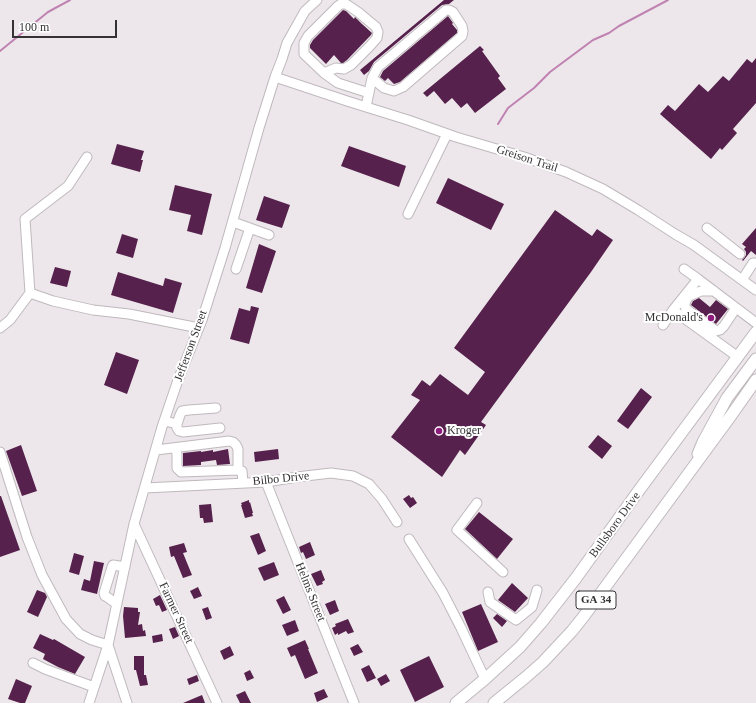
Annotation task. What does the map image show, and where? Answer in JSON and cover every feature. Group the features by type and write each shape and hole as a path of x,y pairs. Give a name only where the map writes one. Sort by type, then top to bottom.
{"main road":[{"name":"Bullsboro Drive","path":"456,703 520,647 576,578 756,332"},
{"path":"693,467 703,442 727,398 756,359"},
{"name":"GA 34","path":"494,703 526,677 572,631 756,380"}],"street":[{"name":"Jefferson Street","path":"89,703 108,645 134,524 178,380 199,328 225,248 275,77 287,43 305,11 318,0"},
{"path":"324,73 336,68 344,69 377,38 378,32 376,27 346,4 338,6 308,36 304,43 304,54 324,73 338,83 369,93"},
{"path":"366,107 372,78 378,67 446,10 453,12 462,26 462,36 403,87 394,91 384,88 372,78"},
{"name":"Greison Trail","path":"275,77 566,172 603,189 694,245 756,290"},
{"path":"408,214 447,134"},
{"path":"0,328 10,320 30,293 25,219 68,186 87,157"},
{"path":"233,222 269,235"},
{"path":"236,269 250,228"},
{"path":"707,228 743,256 755,263 742,280"},
{"path":"684,269 756,323"},
{"path":"663,325 698,279"},
{"path":"714,291 694,293 687,299 685,306 686,309 738,357"},
{"path":"30,293 53,301 93,310 129,314 199,328"},
{"path":"714,334 724,326 736,308"},
{"path":"673,310 714,334"},
{"path":"216,408 182,411 177,428 183,432 220,428"},
{"path":"165,421 172,424 177,424"},
{"path":"156,450 229,441 233,442 238,449 238,470"},
{"path":"176,448 177,465 181,472 238,470 242,471 242,483"},
{"path":"0,452 27,537 42,575 56,603 66,619 80,634 108,645 127,703"},
{"name":"Bilbo Drive","path":"145,488 266,482 331,474 353,476 368,484 382,499 397,522"},
{"name":"Helms Street","path":"266,482 354,703"},
{"path":"476,503 457,530 503,572"},
{"name":"Farmer Street","path":"134,524 217,703"},
{"path":"409,539 446,600 485,679"},
{"path":"117,604 105,596 104,592 112,567 114,565 125,567"},
{"path":"488,592 490,602 516,620 532,607 537,590"},
{"path":"33,663 45,670 94,687"}],"building":[{"path":"444,0 454,0 449,4 442,5 374,62 369,71 364,75 360,70"},
{"path":"343,10 354,19 355,17 372,33 343,63 341,63 334,55 326,64 310,48 310,45 313,40"},
{"path":"448,16 457,30 457,33 400,82 394,84 388,78 385,81 380,77 383,71"},
{"path":"480,46 500,76 498,78 506,89 475,113 467,103 461,108 452,98 445,104 434,91 427,97 423,93"},
{"path":"756,58 756,103 733,129 737,133 722,150 720,148 711,159 660,114 668,105 675,111 699,84 708,92 723,76 729,81 747,59 752,63"},
{"path":"117,144 144,151 141,160 143,160 140,172 111,164"},
{"path":"349,146 406,166 399,187 341,166"},
{"path":"448,178 504,204 491,230 436,203"},
{"path":"175,185 212,194 202,235 187,231 191,215 169,210"},
{"path":"264,196 290,205 282,228 256,220"},
{"path":"555,210 592,236 597,229 613,240 481,422 486,425 465,455 460,450 442,477 391,437 420,400 411,395 422,380 430,386 440,374 468,395 485,372 454,348"},
{"path":"756,228 756,255 751,251 743,261 742,260 746,255 744,249 746,247 742,244"},
{"path":"122,234 138,239 133,258 116,253"},
{"path":"259,244 276,251 262,293 246,288"},
{"path":"55,267 71,271 67,287 50,283"},
{"path":"118,272 163,286 165,278 182,283 173,313 111,295"},
{"name":"McDonald's","path":"699,298 710,307 716,300 728,309 716,324 691,305 693,301"},
{"path":"251,306 259,308 249,344 230,339 239,308 250,311"},
{"path":"116,352 139,360 127,394 104,385"},
{"path":"641,388 652,397 628,429 617,421"},
{"path":"598,435 612,446 602,459 588,447"},
{"path":"21,445 37,491 22,496 6,451"},
{"path":"228,449 230,464 217,465 216,460 201,462 201,465 183,466 183,453 213,450 213,452"},
{"path":"278,449 279,459 255,462 254,452"},
{"path":"409,495 411,498 413,497 417,503 410,508 403,499"},
{"path":"0,496 20,550 0,557"},
{"path":"249,500 253,516 245,518 241,503"},
{"path":"211,504 213,522 204,523 203,518 200,518 199,505"},
{"path":"479,512 513,539 497,559 465,529"},
{"path":"259,533 266,551 258,555 250,536"},
{"path":"310,542 315,555 306,559 303,552 301,553 299,547"},
{"path":"184,543 187,552 183,553 192,575 183,578 174,556 171,557 169,547"},
{"path":"74,553 84,556 79,575 69,572"},
{"path":"94,561 104,563 97,594 81,590 84,579 90,581"},
{"path":"274,562 279,575 264,581 258,568"},
{"path":"321,570 325,580 322,582 323,584 317,586 311,574"},
{"path":"512,583 528,598 515,612 498,600"},
{"path":"198,587 202,596 194,599 190,591"},
{"path":"37,590 45,593 47,597 38,617 27,612"},
{"path":"160,595 167,610 162,612 159,605 156,606 153,599"},
{"path":"284,596 291,610 283,614 276,600"},
{"path":"335,600 339,611 330,615 325,604"},
{"path":"481,604 498,642 478,651 462,612"},
{"path":"124,607 138,608 138,612 140,612 138,625 142,624 143,631 145,630 146,636 125,638 123,616"},
{"path":"208,607 212,618 206,620 202,609"},
{"path":"497,614 507,621 502,627 493,618"},
{"path":"348,619 354,632 348,634 346,631 335,635 332,628 336,626 335,624"},
{"path":"295,620 299,631 287,636 282,625"},
{"path":"175,627 179,636 173,639 169,629"},
{"path":"40,634 53,640 54,639 85,657 75,674 43,659 45,654 33,648"},
{"path":"162,634 163,641 153,643 152,636"},
{"path":"305,640 318,673 305,679 295,655 291,657 287,648"},
{"path":"358,644 363,652 354,656 350,648"},
{"path":"230,646 234,655 224,660 220,651"},
{"path":"134,656 144,656 144,675 146,675 148,685 140,686 136,670 134,670"},
{"path":"429,656 444,687 415,702 400,670"},
{"path":"369,665 376,678 367,682 361,669"},
{"path":"250,670 254,678 247,681 244,673"},
{"path":"386,674 390,681 381,686 377,679"},
{"path":"197,675 199,681 189,685 187,679"},
{"path":"16,679 32,686 25,703 8,699"},
{"path":"324,689 328,697 317,702 314,693"},
{"path":"245,691 251,703 240,703 236,695"},
{"path":"202,695 205,703 183,703"}],"waterway":[{"path":"0,51 48,12 70,0"},
{"path":"498,124 508,108 534,88 550,72 593,40 609,33 619,26 668,0"}],"place":[{"name":"McDonald's","path":"711,318"},
{"name":"Kroger","path":"439,431"}]}
